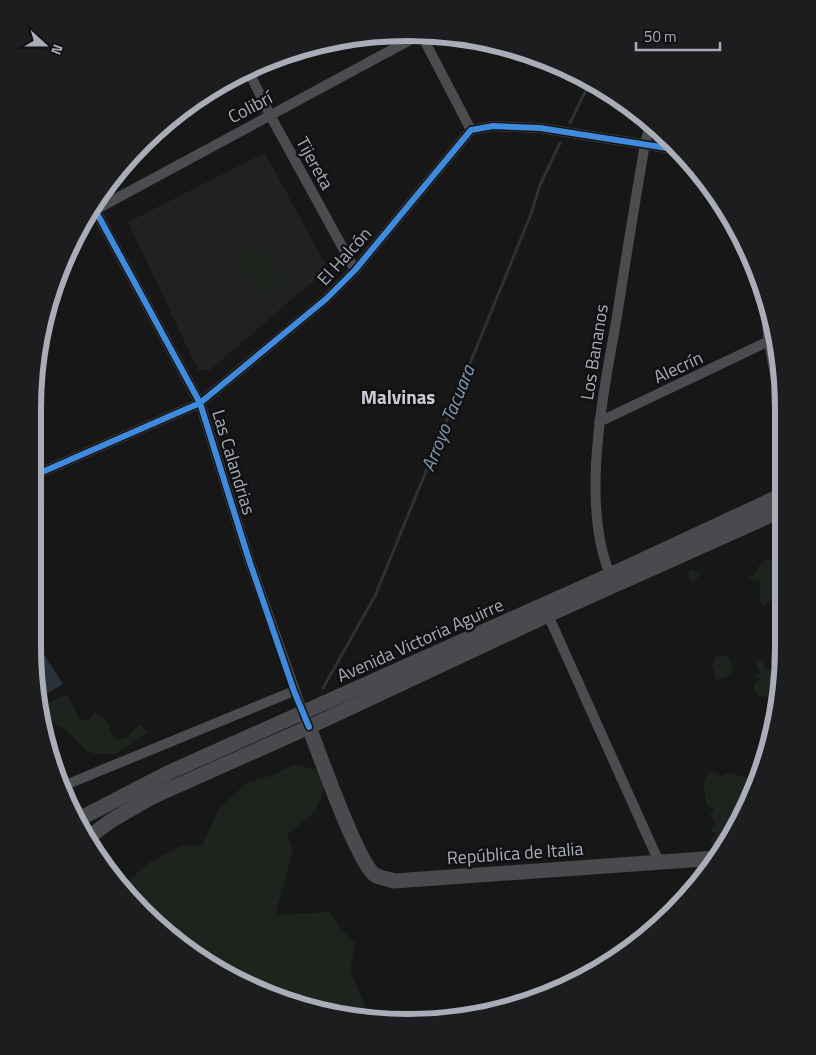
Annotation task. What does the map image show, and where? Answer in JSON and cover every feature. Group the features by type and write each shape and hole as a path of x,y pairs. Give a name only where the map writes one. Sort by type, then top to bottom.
{"main road":[{"name":"Avenida Victoria Aguirre","path":"93,834 112,820 152,797 309,728 548,615 775,499"},
{"name":"Avenida Victoria Aguirre","path":"83,817 170,772 303,713 613,580 775,513"},
{"name":"República de Italia","path":"309,728 333,790 364,861 375,875 394,881 707,859"}],"street":[{"name":"Colibrí","path":"104,203 408,41"},
{"path":"425,42 471,130 493,126 540,128 666,148"},
{"name":"Tijereta","path":"251,77 270,115 355,270"},
{"name":"El Halcón","path":"41,473 200,403 326,299 355,270 471,130"},
{"name":"Los Bananos","path":"613,580 605,561 598,523 596,500 599,422 648,131"},
{"name":"Las Calandrias","path":"97,214 200,403 249,560 294,691 309,728"},
{"name":"Alecrín","path":"599,422 769,341"},
{"path":"548,615 659,862"},
{"path":"68,784 294,691"}],"shaded area":[{"path":"265,153 325,264 321,274 210,370 198,370 128,222"},
{"path":"259,241 283,283 257,297 234,255"},
{"path":"774,557 775,597 764,606 760,602 760,579 751,580 748,577 753,576 763,562 773,560"},
{"path":"690,569 701,573 693,584 688,577"},
{"path":"41,656 45,656 63,684 44,695"},
{"path":"717,656 727,656 731,662 732,672 725,678 716,679 712,665"},
{"path":"754,661 763,661 765,670 771,669 774,674 771,681 773,683 772,697 761,697 753,691 755,682 761,679 754,675 760,673"},
{"path":"66,695 80,719 89,720 95,713 100,715 107,721 111,732 117,740 126,738 140,725 148,733 115,754 96,754 87,751 66,730 49,720 47,711 49,702"},
{"path":"295,764 317,770 324,790 315,811 287,835 293,852 275,915 330,912 341,929 355,943 350,971 366,1008 363,1011 336,1007 290,994 268,986 225,965 204,952 166,923 127,882 150,862 183,845 202,846 218,810 232,796 249,782 276,774"},
{"path":"708,772 715,772 721,776 729,773 748,778 751,776 737,809 715,848 710,839 716,836 710,829 715,825 710,814 715,810 706,805 704,785"}],"waterway":[{"name":"Arroyo Tacuara","path":"570,123 587,88"},
{"name":"Arroyo Tacuara","path":"323,688 375,596 531,214 540,185 560,143"}],"cycle path":[{"path":"41,473 200,403 326,299 355,270 471,130 493,126 540,128 666,148"},
{"path":"97,214 200,403 249,560 294,691 309,727"}],"district":[{"name":"Malvinas","path":"398,396"}]}
